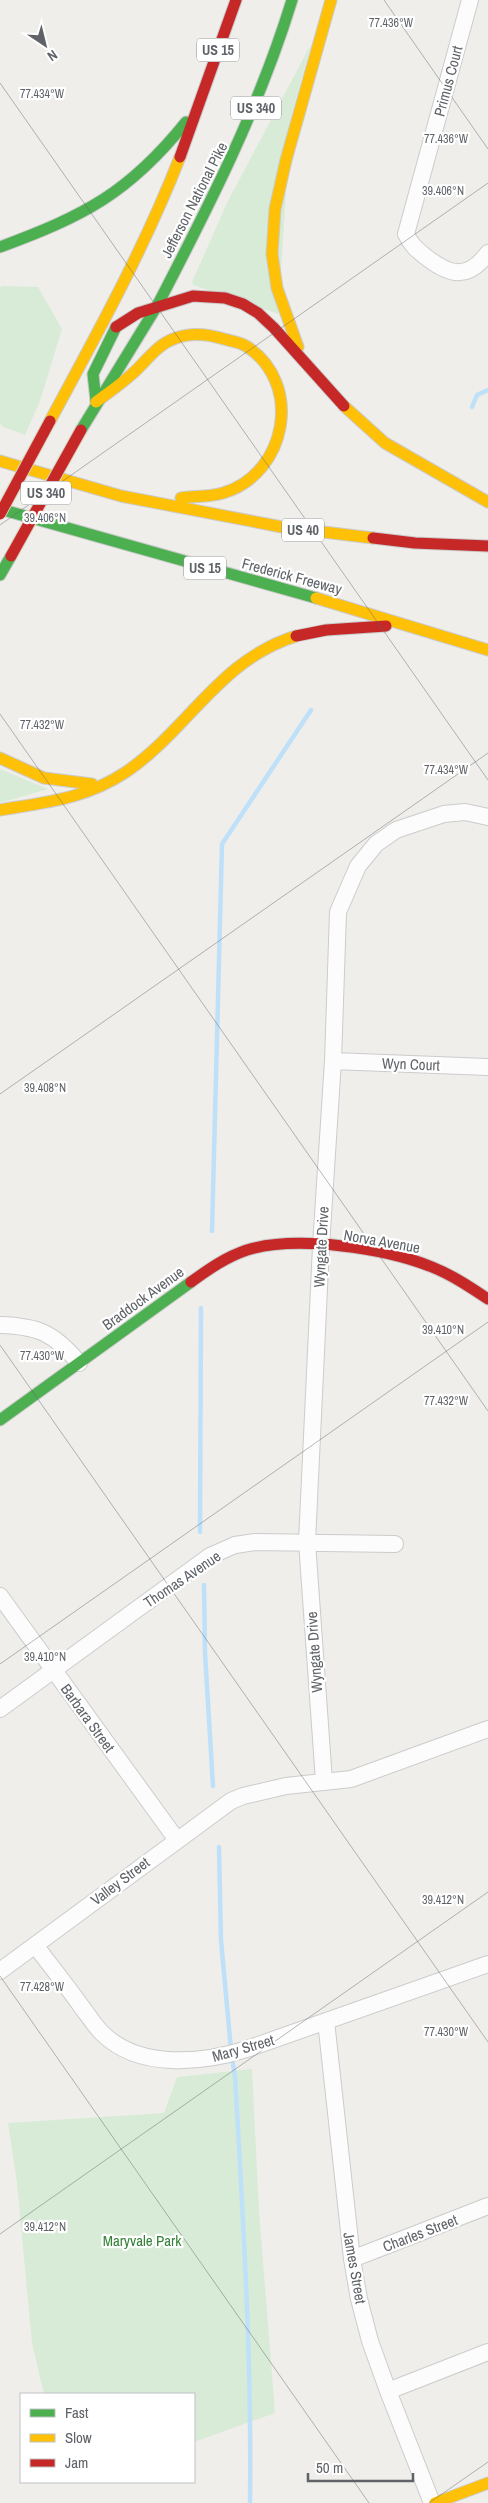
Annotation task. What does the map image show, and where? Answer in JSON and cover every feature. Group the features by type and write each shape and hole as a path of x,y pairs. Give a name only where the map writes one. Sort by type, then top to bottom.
{"main road":[{"name":"US 15","path":"0,514 138,257 168,188 236,0"},
{"path":"235,37 244,0"},
{"name":"Jefferson National Pike","path":"96,402 157,306 254,114 282,37 292,0"},
{"path":"311,26 323,0"},
{"path":"307,364 296,343 285,314 277,288 272,254 275,209 286,160 331,0"},
{"path":"0,247 75,219 112,196 164,149 201,100"},
{"path":"207,210 253,136"},
{"path":"116,327 138,313 193,296 225,298 243,304 258,313 274,328 345,407 385,444 488,502"},
{"path":"96,402 93,374 130,302"},
{"path":"96,402 133,373 160,346 185,335 203,334 220,336 237,342 252,351 265,363 274,378 280,394 283,420 278,446 258,474 244,485 228,493 203,497 121,496"},
{"name":"US 340","path":"0,575 96,402"},
{"name":"US 40","path":"0,461 121,496 282,527 414,543 488,546"},
{"name":"Frederick Freeway","path":"0,509 115,544 410,625 488,650"},
{"path":"0,810 69,799 104,784 125,772 157,748 222,678 266,647 302,633 328,628 410,625"},
{"path":"0,758 19,769 49,781 104,784"},
{"name":"Norva Avenue","path":"321,1246 392,1255 424,1264 470,1286 488,1299"},
{"name":"Braddock Avenue","path":"0,1420 217,1263 233,1255 260,1247 321,1246"},
{"path":"434,2503 488,2483"}],"street":[{"name":"Primus Court","path":"470,0 406,234 410,244 443,270 455,273 469,271 488,253"},
{"name":"Wyngate Drive","path":"324,1781 307,1542 321,1246 333,1061 338,912 358,866 376,844 396,830 444,814 465,812 488,818"},
{"name":"Wyn Court","path":"333,1061 488,1067"},
{"path":"0,1325 20,1326 46,1332 66,1347 79,1363"},
{"name":"Thomas Avenue","path":"0,1709 210,1556 235,1546 255,1542 395,1544"},
{"name":"Barbara Street","path":"0,1596 177,1840"},
{"path":"324,1781 351,1779 488,1729"},
{"name":"Valley Street","path":"0,1971 232,1801 243,1796 286,1786 324,1781"},
{"name":"Mary Street","path":"35,1945 102,2033 117,2045 140,2054 184,2060 220,2057 488,1964"},
{"name":"James Street","path":"326,2021 352,2259 370,2341 388,2391 434,2503"},
{"name":"Charles Street","path":"352,2259 488,2206"},
{"path":"388,2391 488,2352"}],"green space":[{"path":"311,44 291,117 278,314 193,285 192,282 227,203"},
{"path":"0,287 38,287 62,329 40,401 25,435 3,427 0,423"},
{"path":"0,769 48,789 0,803"},
{"name":"Maryvale Park","path":"252,2069 259,2211 275,2413 195,2442 195,2393 44,2393 32,2343 17,2183 8,2123 164,2113 177,2077"}],"waterway":[{"path":"472,407 477,395 488,390"},
{"path":"212,1231 222,844 311,710"},
{"path":"200,1532 201,1308"},
{"path":"204,1585 205,1653 213,1786"},
{"path":"219,1847 221,1940 231,2050"},
{"path":"232,2058 235,2076 246,2289 250,2396 250,2503"}],"traffic: fast":[{"path":"157,306 232,156 264,79 292,0"},
{"path":"0,247 81,213 103,200 145,167 186,122"},
{"path":"81,430 157,306"},
{"path":"96,401 93,374 116,327"},
{"path":"0,509 316,598"},
{"path":"0,575 11,556"},
{"path":"0,1420 191,1282"}],"traffic: slow":[{"path":"298,347 277,288 272,254 275,209 286,160 331,0"},
{"path":"50,421 135,258 180,157"},
{"path":"96,402 128,378 163,344 182,336 206,335 238,343 246,346 264,362 276,382 281,404 280,426 274,448 262,467 245,483 223,493 181,498"},
{"path":"344,406 385,443 488,502"},
{"path":"0,461 121,496 282,527 373,538"},
{"path":"316,598 488,650"},
{"path":"0,810 50,802 81,794 111,781 148,755 225,678 246,661 269,647 296,636"},
{"path":"0,758 44,778 92,784"},
{"path":"435,2503 488,2483"}],"traffic: jam":[{"path":"180,157 236,0"},
{"path":"116,327 138,313 193,296 225,298 243,304 258,313 274,328 344,406"},
{"path":"0,514 50,421"},
{"path":"11,556 81,430"},
{"path":"373,538 415,543 488,546"},
{"path":"296,636 326,630 386,626"},
{"path":"191,1282 211,1268 247,1250 267,1246 315,1244 366,1249 413,1260 447,1274 488,1299"}]}
